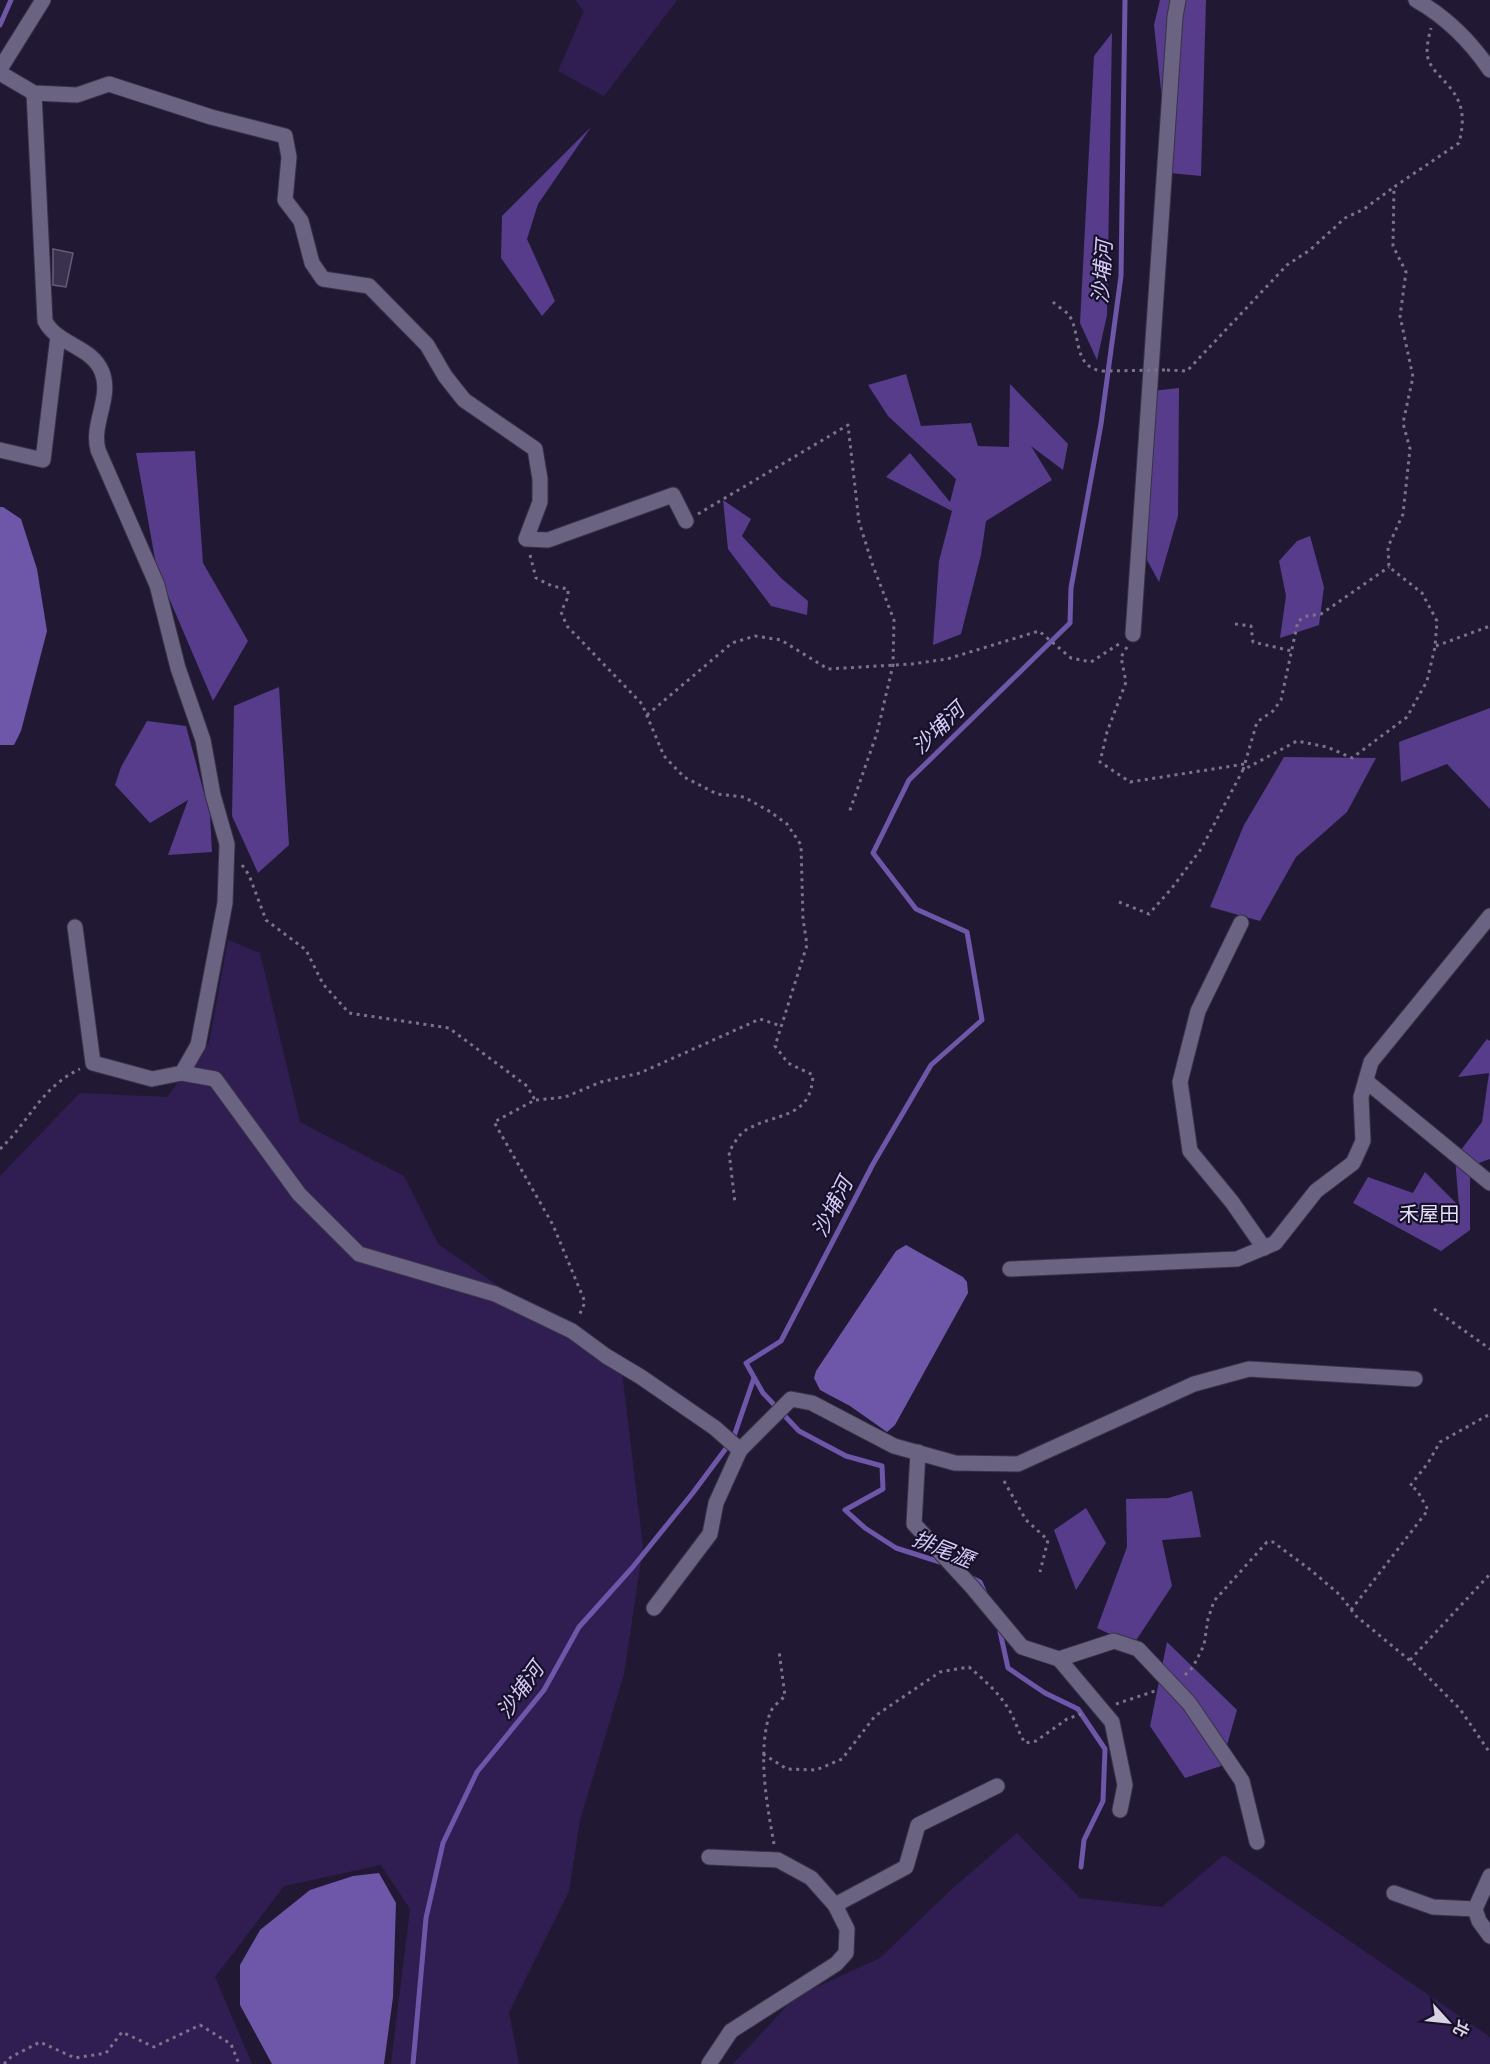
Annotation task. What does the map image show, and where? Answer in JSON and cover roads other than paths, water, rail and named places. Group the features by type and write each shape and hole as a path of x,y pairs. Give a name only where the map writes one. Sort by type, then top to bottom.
{"street":[{"path":"43,0 0,71 34,93 77,95 109,84 211,117 285,136 290,157 285,200 301,221 312,263 323,279 369,286 427,345 445,376 464,400 535,449 540,479 540,502 526,539 548,540 673,495 686,521"},
{"path":"1133,634 1178,0"},
{"path":"1416,0 1434,10 1476,49 1490,70"},
{"path":"34,93 43,309 47,325 58,336 94,359 103,375 105,393 96,432 98,450 157,585 178,668 204,740 213,795 227,844 225,903 198,1045 182,1073"},
{"path":"0,450 43,460 58,336"},
{"path":"1010,1269 1237,1259 1275,1243 1316,1191 1353,1163 1363,1141 1361,1096 1371,1062 1490,916"},
{"path":"1240,923 1198,1011 1180,1082 1190,1151 1232,1202 1264,1248"},
{"path":"75,927 93,1063 152,1079 182,1073 215,1079 299,1194 359,1254 495,1294 572,1330 606,1356 641,1377 723,1435 740,1450"},
{"path":"1366,1081 1490,1183"},
{"path":"654,1608 710,1534 716,1503 740,1450 791,1399 812,1403 894,1446 955,1462 1018,1464 1194,1384 1249,1368 1415,1379"},
{"path":"918,1452 914,1524 972,1587 1022,1647 1059,1659 1112,1722 1125,1785 1120,1810"},
{"path":"1059,1659 1114,1641 1138,1649 1189,1703 1242,1781 1257,1842"},
{"path":"835,1905 906,1867 918,1825 997,1786"},
{"path":"709,1857 778,1860 811,1878 835,1905 847,1929 846,1953 836,1964 731,2031 710,2064"},
{"path":"1490,1876 1475,1909 1479,1921 1490,1936"},
{"path":"1394,1893 1433,1907 1475,1909"}],"waterway":[{"path":"0,25 11,0"},
{"name":"沙埔河","path":"943,1563 896,1548 865,1528 845,1510 883,1489 882,1466 846,1456 799,1431 763,1393 746,1363 781,1341 873,1164 931,1065 982,1020 967,932 916,909 873,853 909,780 1070,623 1071,588 1101,424 1121,276 1125,0"},
{"name":"沙埔河","path":"413,2064 426,1918 443,1843 477,1772 544,1690 579,1627 632,1568 733,1439 754,1378"},
{"name":"排尾瀝","path":"970,1577 980,1582 984,1591"},
{"name":"排尾瀝","path":"999,1627 1008,1668 1045,1693 1078,1709 1105,1749 1103,1801 1084,1840 1081,1867"}],"park label":[{"name":"禾屋田","path":"1429,1214"}]}
